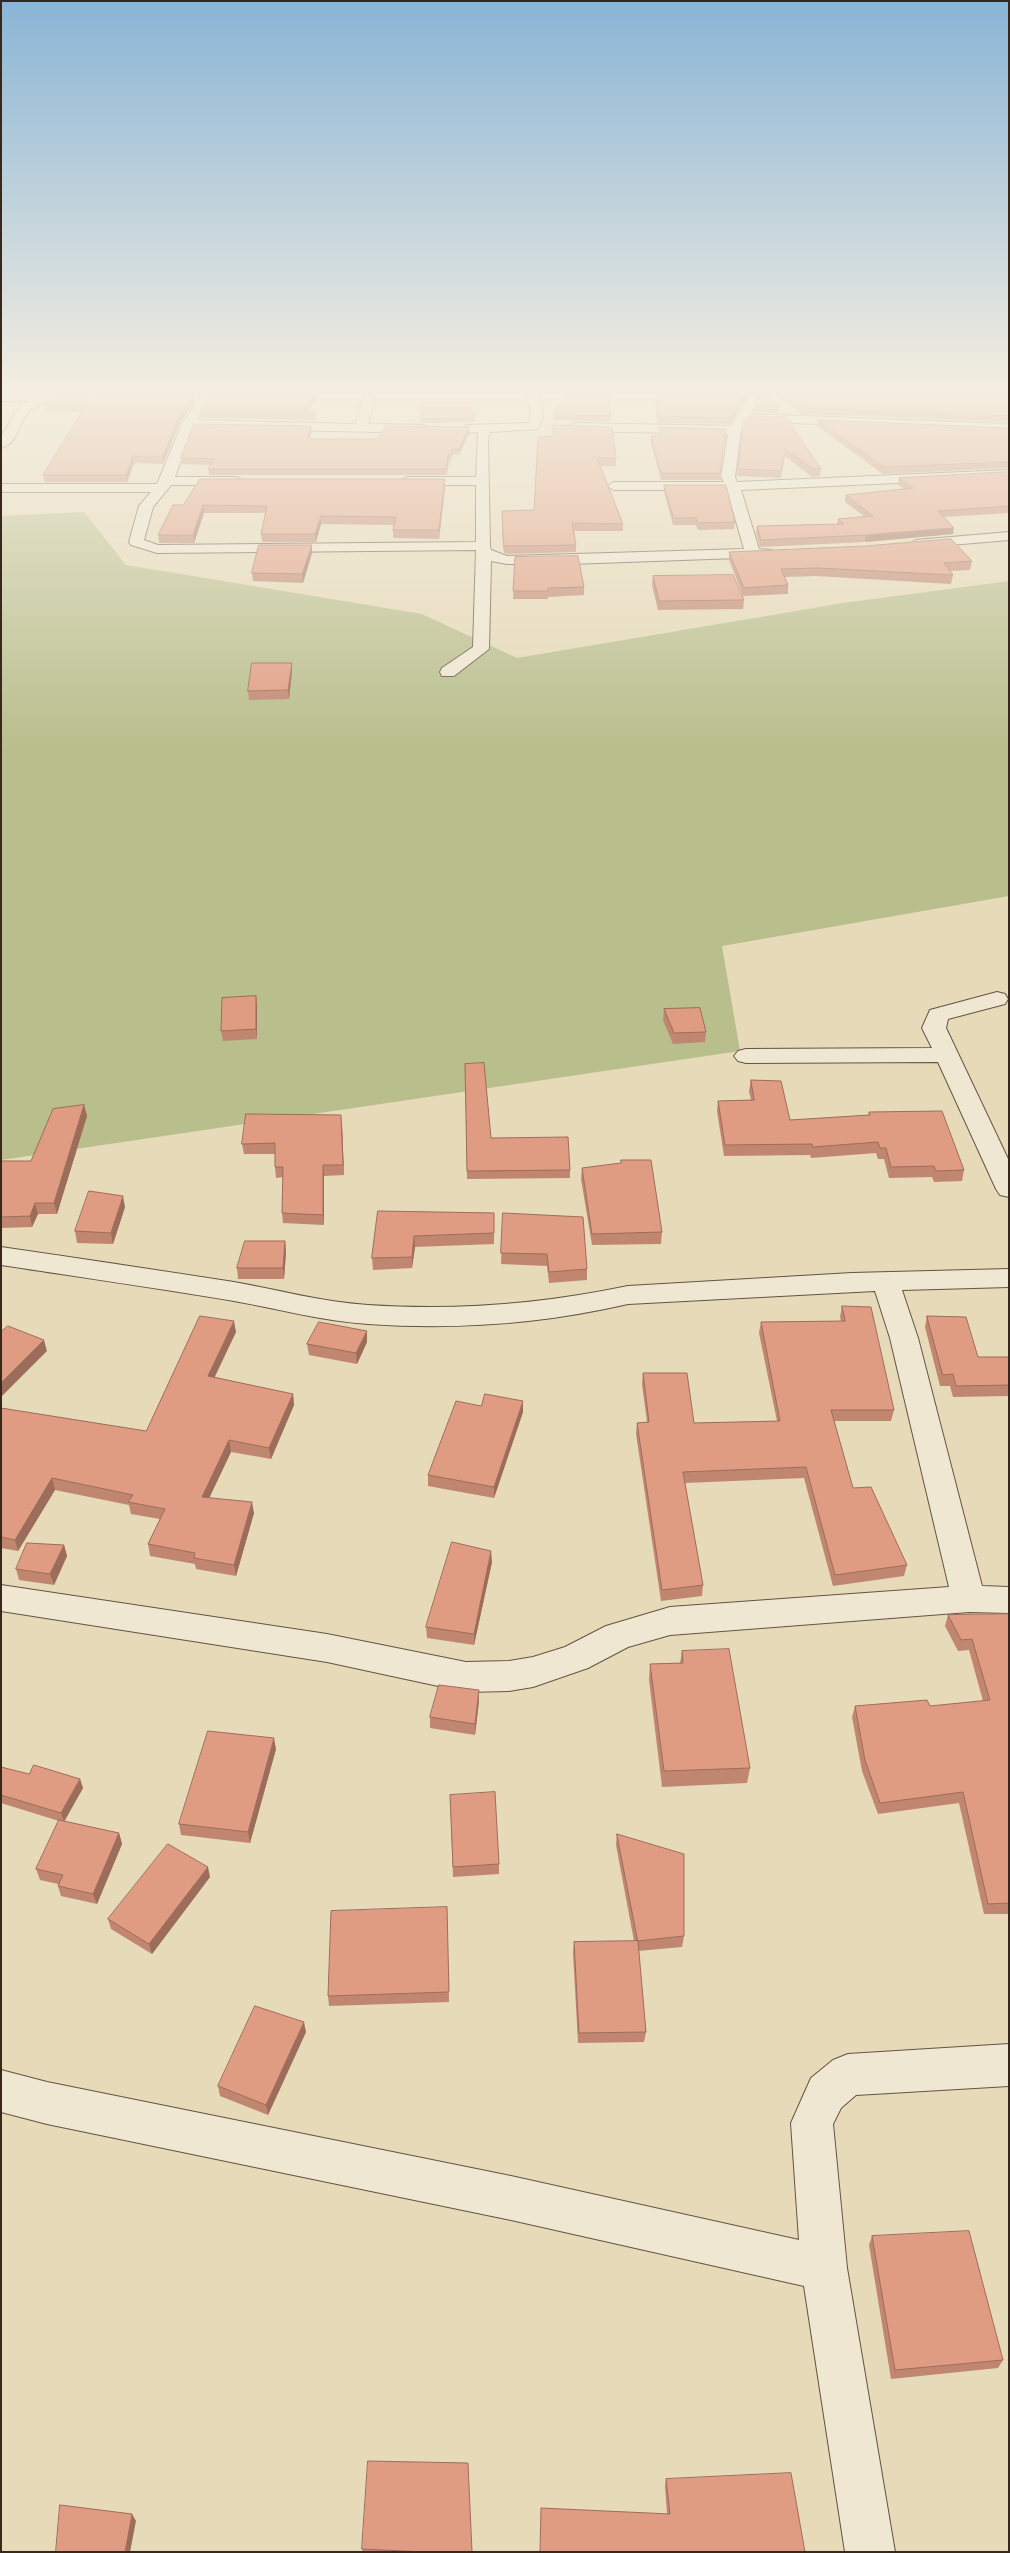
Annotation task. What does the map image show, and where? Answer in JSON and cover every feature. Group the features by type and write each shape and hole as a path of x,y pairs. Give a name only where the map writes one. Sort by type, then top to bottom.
{"street":[{"path":"144,512 136,542 157,549 484,549 493,557 507,560 781,553"},
{"path":"448,672 481,648 483,512"},
{"path":"741,512 753,554"},
{"path":"902,545 1009,536"},
{"path":"996,999 938,1015 934,1028 1009,1188"},
{"path":"746,1056 946,1055"},
{"path":"1,1256 256,1295 329,1311 430,1318 527,1313 596,1303 628,1295 811,1284 1009,1278"},
{"path":"886,1282 904,1338 969,1599"},
{"path":"1,1598 212,1628 327,1648 466,1677 488,1677 533,1672 576,1658 618,1636 670,1621 969,1599 1009,1600"},
{"path":"870,2552 824,2268 812,2123 826,2093 848,2075 1009,2065"},
{"path":"1,2091 48,2103 512,2198 824,2268"}],"green space":[{"path":"84,512 126,565 422,614 517,658 843,603 1009,581 1009,896 722,946 740,1051 1,1160 1,516"}],"building":[{"path":"169,512 201,512 193,535 158,535"},
{"path":"266,512 441,512 439,530 393,530 396,517 321,516 315,534 261,534"},
{"path":"502,512 618,512 623,524 572,523 576,545 507,546 504,545"},
{"path":"672,512 733,512 735,522 698,523 696,518 674,518"},
{"path":"868,512 939,512 954,528 866,535 761,540 757,526 844,524 838,519 873,516"},
{"path":"951,539 972,561 944,563 953,575 817,568 781,569 788,585 744,588 729,552 866,546"},
{"path":"259,545 312,545 302,574 252,573"},
{"path":"578,556 584,587 548,588 548,591 513,591 515,557"},
{"path":"733,575 744,600 659,601 653,576"},
{"path":"252,663 292,663 288,690 248,691"},
{"path":"256,996 256,1029 221,1031 222,998"},
{"path":"700,1008 706,1032 674,1033 664,1009"},
{"path":"484,1063 491,1138 568,1137 570,1170 467,1171 465,1064"},
{"path":"751,1080 781,1081 790,1120 870,1115 869,1112 942,1111 964,1170 936,1171 934,1166 891,1167 886,1148 880,1148 878,1142 813,1147 812,1144 725,1145 718,1101 754,1100"},
{"path":"84,1105 54,1203 35,1203 30,1216 1,1217 1,1161 31,1161 53,1109"},
{"path":"246,1114 341,1115 343,1165 323,1165 323,1215 282,1213 283,1167 275,1167 275,1143 242,1144"},
{"path":"621,1160 651,1160 662,1232 592,1234 582,1168 621,1163"},
{"path":"89,1191 123,1196 111,1233 75,1231"},
{"path":"378,1211 494,1213 494,1233 414,1236 412,1257 372,1258"},
{"path":"503,1213 583,1217 587,1269 549,1272 547,1254 501,1253"},
{"path":"245,1241 285,1241 283,1268 237,1268"},
{"path":"842,1306 871,1307 894,1410 831,1410 853,1488 871,1487 907,1565 835,1575 806,1467 683,1472 703,1585 662,1590 637,1423 649,1422 643,1373 687,1373 694,1423 780,1421 761,1322 845,1321"},
{"path":"200,1316 234,1321 208,1376 293,1394 269,1448 229,1440 202,1497 252,1502 234,1565 194,1558 195,1553 148,1544 165,1509 128,1502 133,1495 52,1478 15,1540 1,1537 1,1408 146,1431"},
{"path":"927,1316 966,1317 978,1357 1009,1357 1009,1385 956,1386 953,1374 943,1375"},
{"path":"319,1322 367,1331 356,1353 307,1344"},
{"path":"8,1326 44,1340 1,1383 1,1332"},
{"path":"485,1394 523,1401 494,1487 428,1475 456,1401 481,1406"},
{"path":"452,1542 491,1551 474,1634 426,1627"},
{"path":"27,1543 64,1545 50,1574 16,1569"},
{"path":"1009,1614 1009,1903 988,1904 963,1792 880,1803 865,1760 855,1706 927,1700 930,1706 990,1700 972,1639 961,1640 948,1615"},
{"path":"729,1649 750,1768 664,1771 650,1664 683,1663 682,1651"},
{"path":"439,1685 479,1690 475,1724 430,1717"},
{"path":"208,1731 274,1738 248,1832 179,1824"},
{"path":"34,1765 80,1779 61,1813 1,1795 1,1767 29,1774"},
{"path":"495,1792 499,1864 453,1867 450,1795"},
{"path":"59,1820 119,1833 93,1894 58,1886 63,1875 36,1869"},
{"path":"617,1834 684,1854 684,1936 638,1941"},
{"path":"168,1844 208,1867 149,1944 108,1919"},
{"path":"447,1907 449,1992 328,1996 331,1911"},
{"path":"638,1941 646,2032 579,2033 574,1942"},
{"path":"255,2006 304,2022 266,2105 218,2086"},
{"path":"969,2231 1003,2360 895,2370 872,2236"},
{"path":"368,2461 468,2463 472,2552 362,2549"},
{"path":"791,2473 805,2552 540,2552 541,2508 670,2514 666,2479"},
{"path":"60,2505 132,2514 125,2552 56,2552"}]}
